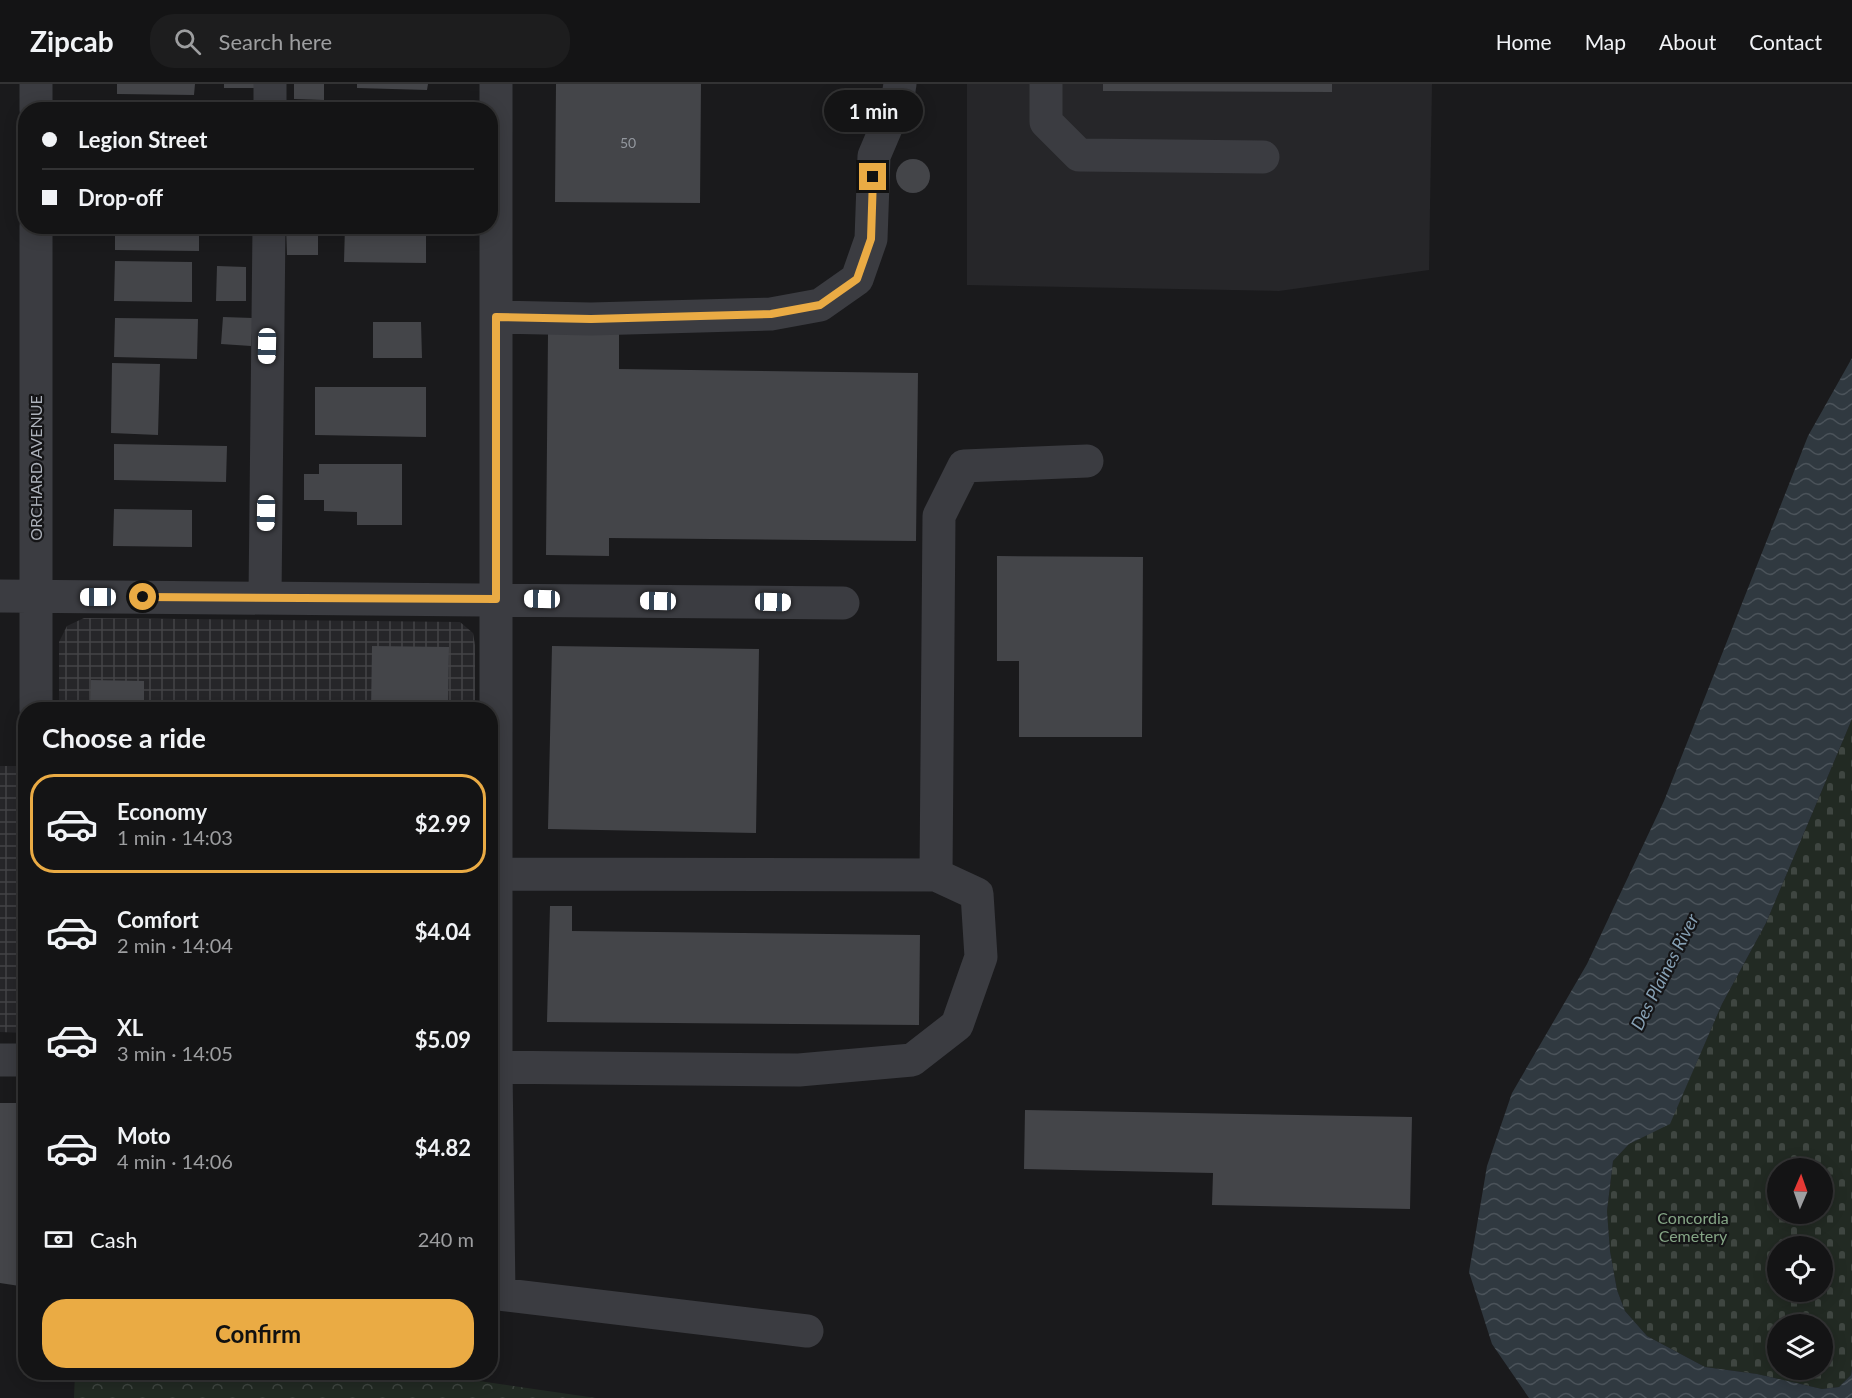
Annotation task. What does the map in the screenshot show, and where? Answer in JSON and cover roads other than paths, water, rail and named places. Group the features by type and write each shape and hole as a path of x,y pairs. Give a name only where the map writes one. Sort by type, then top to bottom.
{"street":[{"path":"36,84 36,102"},
{"path":"270,84 270,102"},
{"path":"496,84 496,102"},
{"path":"496,317 591,319 771,314 820,305 857,279 871,239 874,156 897,102 900,84"},
{"path":"1046,84 1046,122 1079,155 1263,157"},
{"name":"ORCHARD AVENUE","path":"36,234 36,702"},
{"path":"265,597 269,234"},
{"path":"496,234 496,702"},
{"path":"936,875 939,516 964,466 1087,461"},
{"path":"0,596 843,603"},
{"path":"498,874 936,875 977,894 981,957 957,1025 912,1060 799,1070 498,1068"},
{"path":"0,1060 18,1060"},
{"path":"498,1294 807,1331"}],"water":[{"name":"Des Plaines River","path":"1852,358 1852,719 1766,923 1722,1004 1670,1124 1629,1144 1613,1161 1607,1211 1610,1251 1617,1290 1625,1311 1647,1336 1705,1367 1757,1374 1767,1376 1767,1380 1783,1380 1822,1389 1839,1387 1851,1375 1852,1369 1852,1398 1529,1398 1492,1344 1469,1272 1487,1166 1512,1093 1587,964 1664,801 1808,436"}],"park label":[{"name":"Concordia Cemetery","path":"1693,1227"}]}
